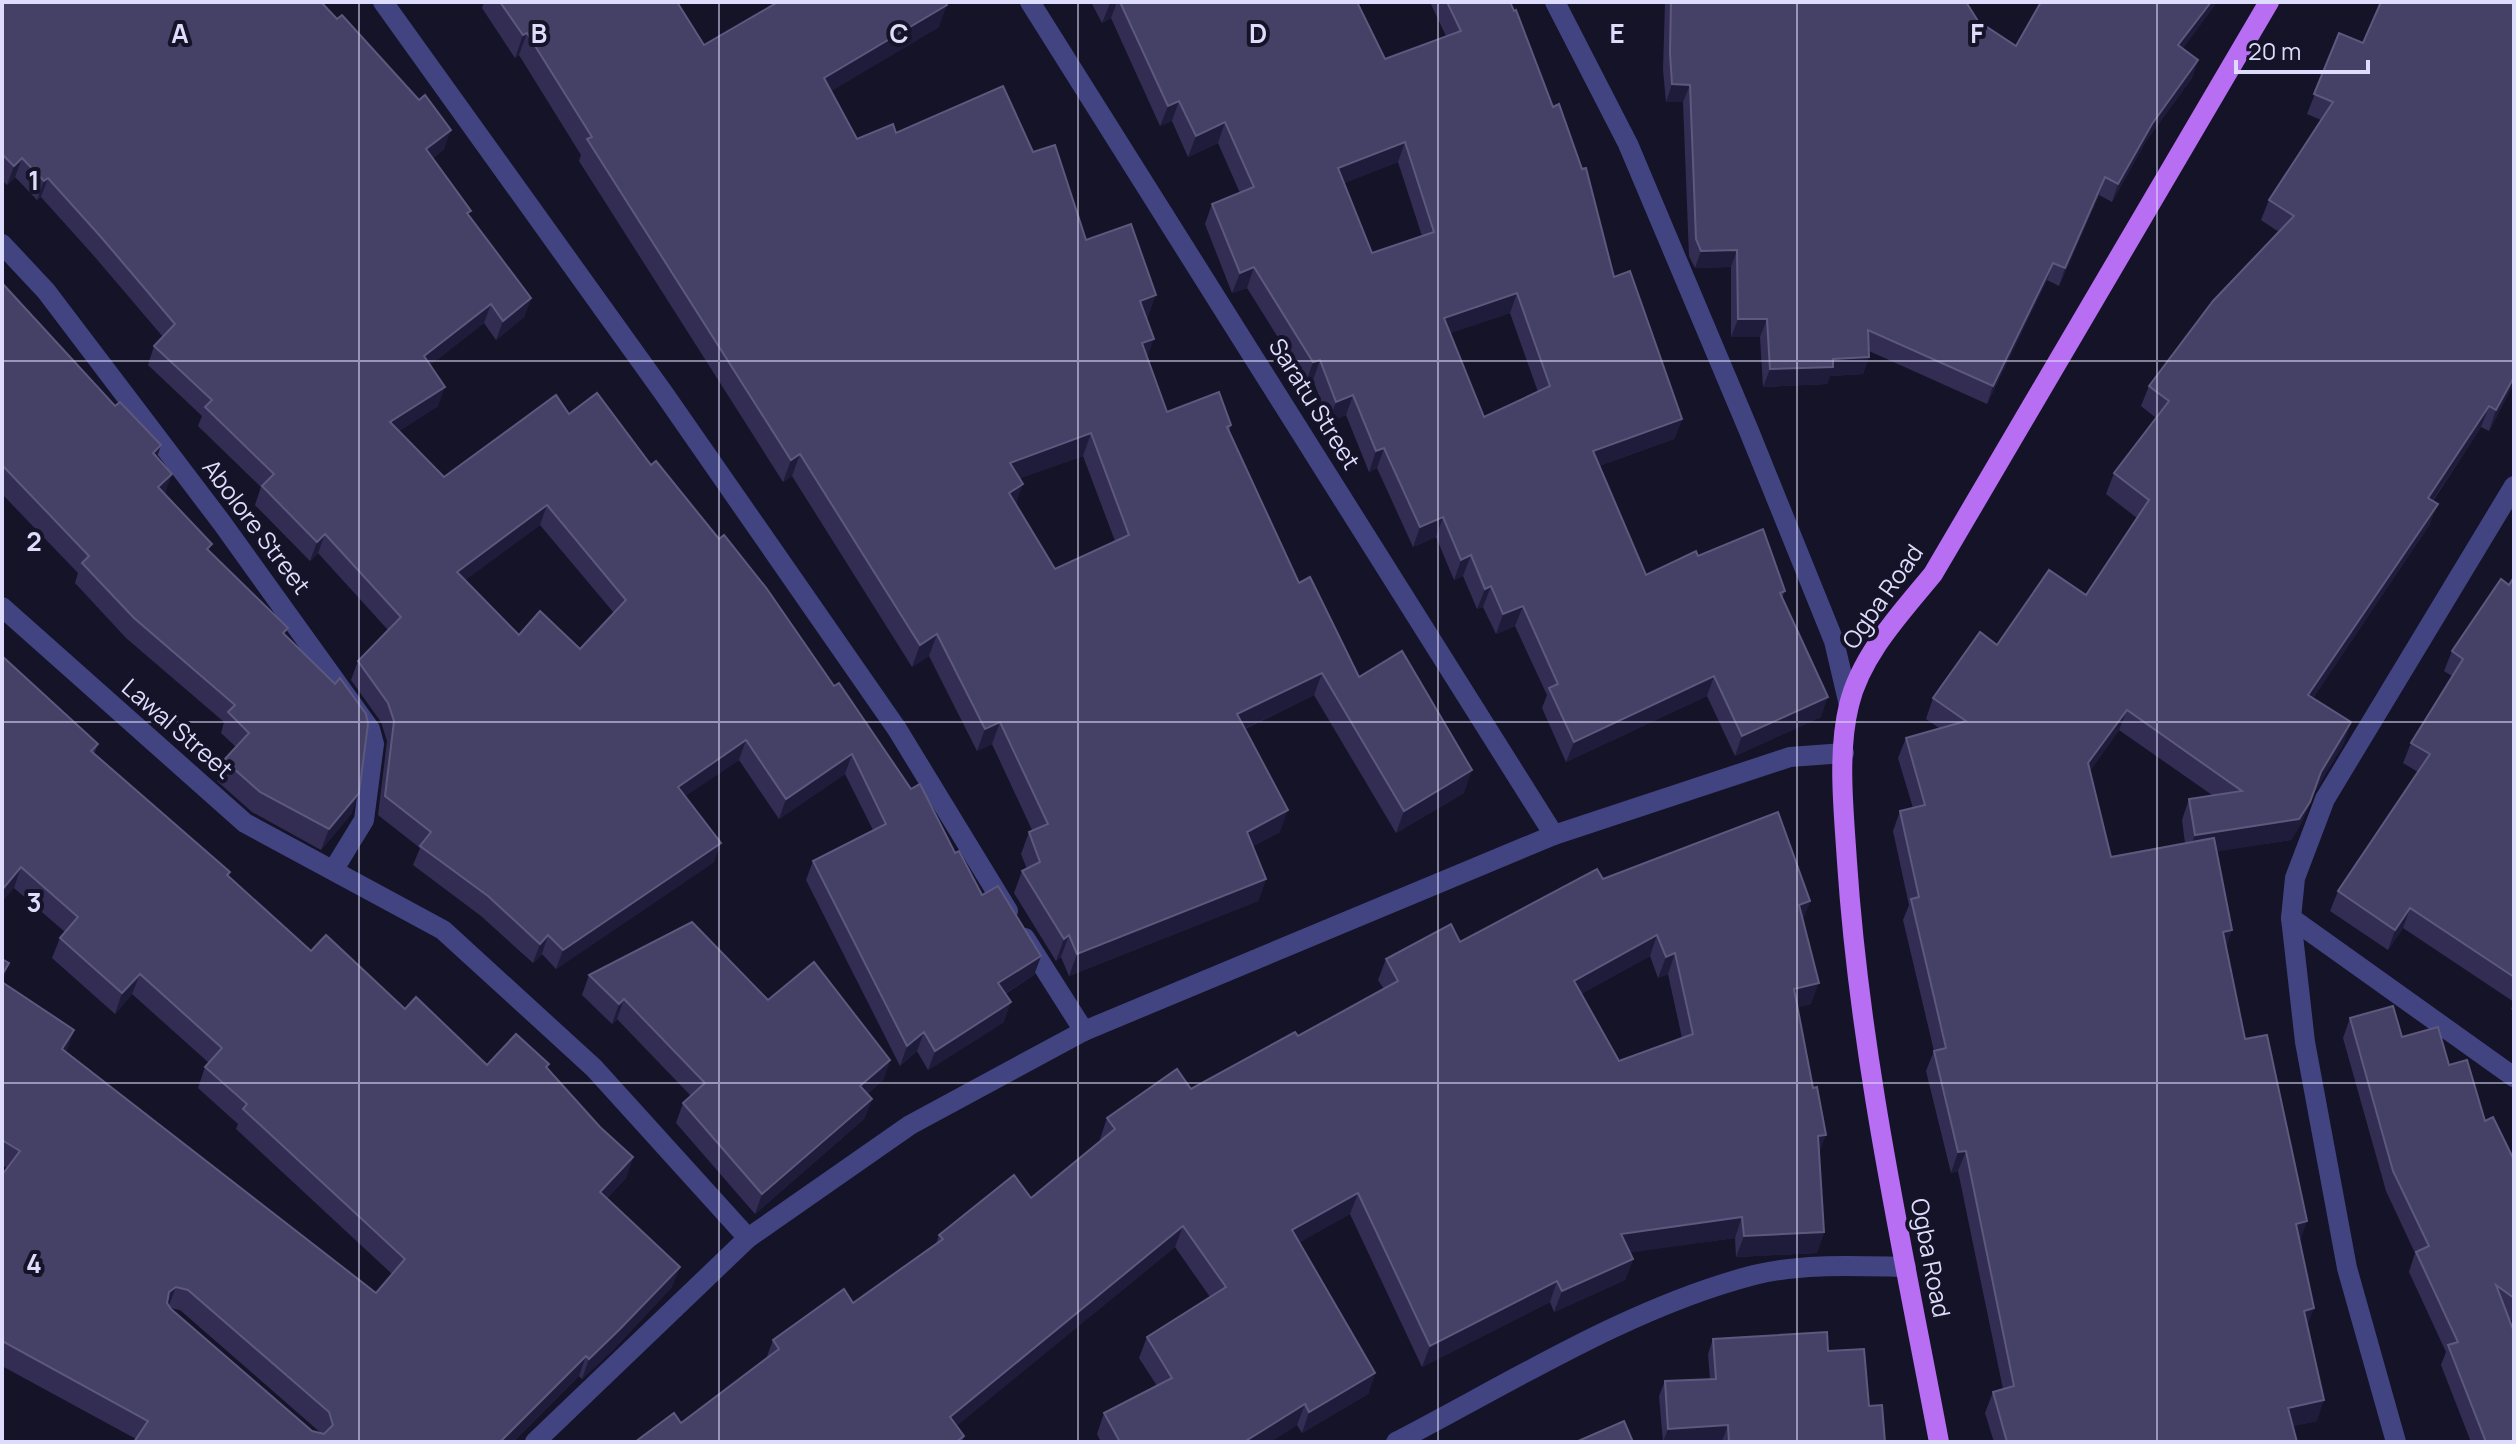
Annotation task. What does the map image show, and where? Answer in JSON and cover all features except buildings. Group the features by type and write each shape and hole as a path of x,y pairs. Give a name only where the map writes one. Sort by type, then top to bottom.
{"main road":[{"name":"Ogba Road","path":"1939,1442 1853,959 1844,753 1849,705 1868,661 1887,630 1933,574 2269,2"}],"street":[{"path":"383,2 665,395 897,729 1084,1031"},
{"name":"Saratu Street","path":"1030,2 1554,835"},
{"path":"1555,2 1628,144 1743,417 1834,641 1849,705"},
{"name":"Abolore Street","path":"2,244 46,291 222,523 370,729 374,744 368,770 364,820 334,869"},
{"path":"2396,1442 2347,1268 2305,1042 2291,918 2295,878 2325,799 2514,486"},
{"name":"Lawal Street","path":"2,607 245,823 443,930 594,1068 748,1238"},
{"path":"535,1442 748,1238 910,1125 1084,1031 1554,835 1790,757 1844,753"},
{"path":"2291,918 2514,1077"},
{"path":"1396,1442 1677,1299 1757,1274 1836,1265 1906,1267"}]}
